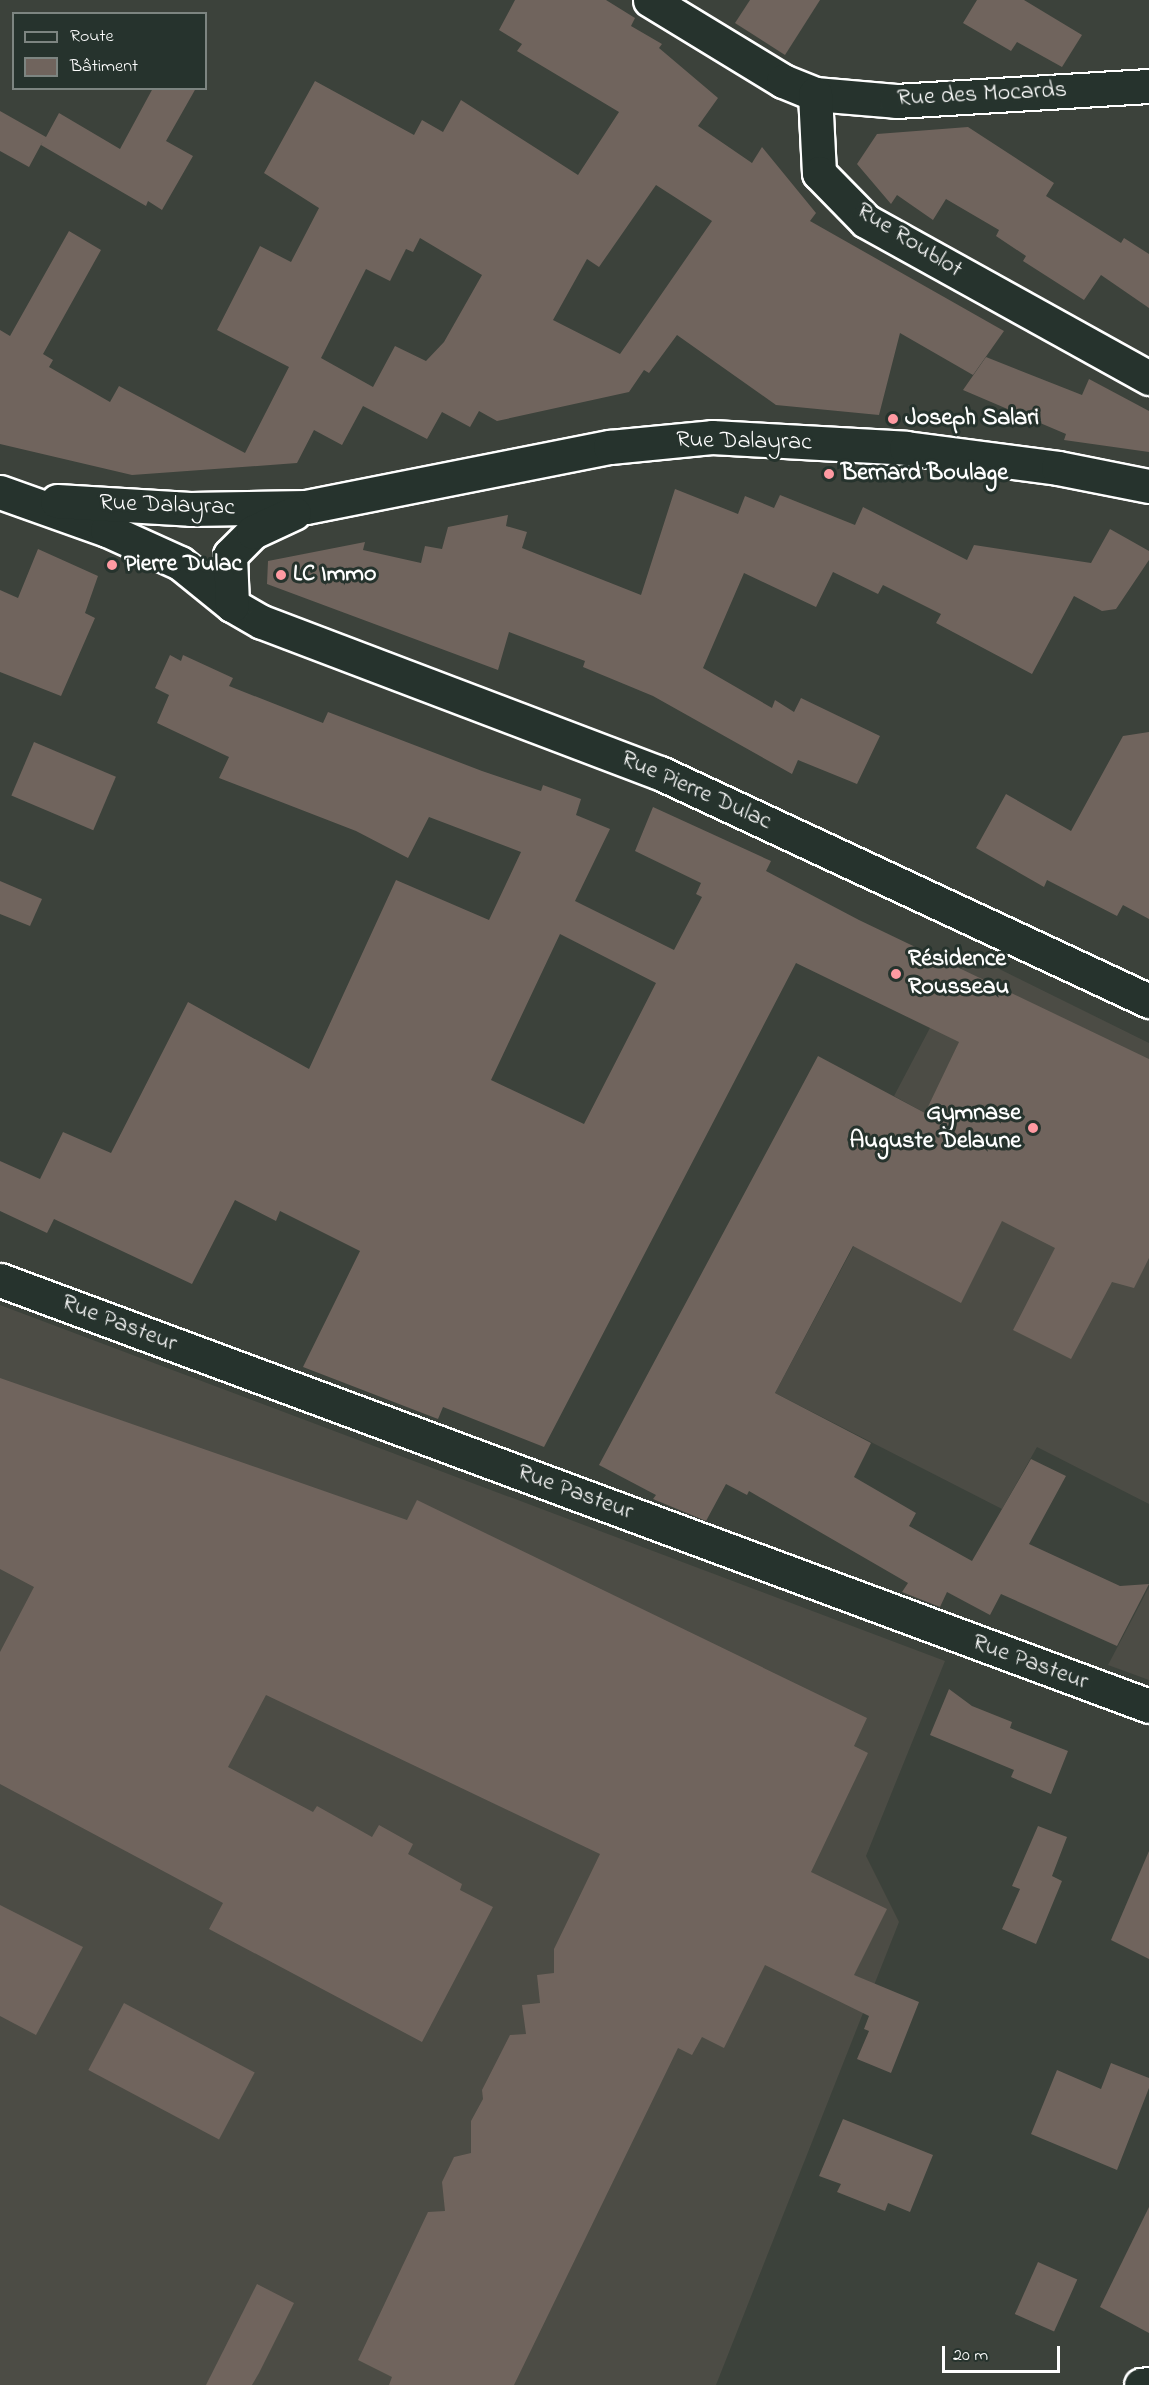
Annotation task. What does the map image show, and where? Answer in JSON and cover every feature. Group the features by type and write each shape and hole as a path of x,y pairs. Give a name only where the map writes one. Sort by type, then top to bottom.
{"main road":[{"path":"650,0 783,81 815,94"},
{"name":"Rue des Mocards","path":"815,94 896,102 1149,86"},
{"name":"Rue Roublot","path":"815,94 819,173 866,221 1149,378"},
{"name":"Rue Dalayrac","path":"14,496 190,509 306,507 610,447 712,437 906,448 1059,468 1149,486"},
{"name":"Rue Dalayrac","path":"14,496 180,563 232,605"},
{"name":"Rue Dalayrac","path":"232,605 231,555 253,532 306,507"},
{"name":"Rue Pierre Dulac","path":"232,605 262,622 660,772 1149,1001"},
{"name":"Rue Pasteur","path":"0,1280 1149,1706"},
{"path":"1141,2385 1149,2384"}],"shaded area":[{"path":"969,954 1149,1043 1149,1504 1037,1447 1002,1509 775,1393 925,1113 894,1096"},
{"path":"0,1305 945,1661 866,1856 899,1922 716,2385 0,2385"},
{"path":"1149,1587 1149,1680 1108,1665"}],"building":[{"path":"515,0 606,0 635,18 631,26 662,44 659,48 718,98 698,126 752,163 762,147 816,213 810,221 1004,331 973,375 900,333 879,415 776,405 677,335 649,373 644,370 629,392 497,421 479,411 470,427 442,412 427,439 363,406 342,445 314,430 297,463 132,475 0,444 0,330 10,336 69,231 101,250 43,354 53,360 49,367 110,402 119,386 245,453 289,367 217,330 260,246 291,262 319,208 264,173 315,81 414,135 422,120 443,132 461,100 578,175 619,112 517,51 522,44 499,30","holes":["656,185 712,221 620,354 553,320 587,259 599,267","420,238 482,275 444,342 426,361 395,346 373,387 321,358 366,269 390,281 406,249 413,252"]},
{"path":"750,0 820,0 785,55 735,23"},
{"path":"977,0 1024,0 1082,35 1062,67 1017,42 1011,51 963,23"},
{"path":"152,90 195,90 166,141 193,156 162,210 148,201 146,206 41,145 43,141 29,167 0,151 0,111 46,137 59,113 120,149"},
{"path":"968,127 1054,183 1046,196 1121,243 1124,238 1149,254 1149,308 1101,275 1084,300 1023,261 1026,256 996,236 999,230 946,199 933,220 897,195 891,204 857,164 877,134"},
{"path":"986,357 1082,395 1089,379 1149,411 1149,452 1064,440 1066,434 963,390"},
{"path":"675,489 738,514 745,496 774,508 780,495 855,525 863,507 967,560 974,545 1091,563 1110,529 1149,551 1149,560 1116,609 1102,611 1074,596 1032,674 936,623 941,614 883,585 878,594 833,572 816,607 744,573 703,668 772,708 775,700 794,712 801,698 880,736 857,784 798,760 792,774 653,696 583,667 585,661 509,632 498,670 267,584 268,561 365,542 363,550 421,563 425,546 442,549 448,527 508,515 506,526 527,532 522,548 641,595"},
{"path":"38,549 98,576 85,613 95,618 61,696 0,672 0,590 18,598"},
{"path":"170,655 181,661 183,655 233,678 229,686 323,723 328,712 482,771 541,791 543,785 581,799 576,815 610,829 575,901 674,950 702,897 696,894 701,883 635,851 653,807 771,861 766,871 859,920 1149,1059 1149,1258 1134,1288 1112,1282 1071,1359 1013,1330 1055,1248 1002,1221 961,1303 853,1246 775,1393 871,1443 854,1477 916,1513 909,1526 972,1561 1031,1459 1066,1476 1029,1544 1120,1586 1149,1584 1117,1646 1001,1594 990,1615 947,1592 940,1607 902,1592 908,1583 749,1491 747,1495 726,1484 706,1521 653,1499 656,1495 599,1465 818,1056 925,1113 959,1042 796,963 544,1447 443,1407 438,1419 303,1367 360,1251 280,1211 276,1221 235,1200 192,1284 54,1219 47,1233 0,1211 0,1161 40,1179 63,1132 111,1153 188,1002 309,1069 396,880 489,920 521,852 429,817 408,858 356,831 219,778 229,757 157,723 169,695 155,688","holes":["560,934 656,983 584,1124 491,1080"]},
{"path":"1149,732 1149,919 1123,905 1117,916 1047,880 1044,887 976,848 1006,794 1071,831 1123,736"},
{"path":"34,742 116,777 93,830 11,795"},
{"path":"0,881 42,899 30,926 0,914"},
{"path":"0,1378 407,1520 417,1500 867,1718 854,1746 868,1753 811,1872 887,1909 854,1975 919,2002 891,2073 857,2059 869,2031 864,2029 869,2016 765,1965 724,2048 702,2037 692,2055 678,2048 514,2385 389,2385 392,2377 358,2360 428,2212 445,2211 442,2182 454,2157 471,2153 471,2121 483,2099 482,2090 510,2035 526,2034 522,2005 540,2003 537,1975 554,1973 554,1949 600,1854 266,1695 228,1767 313,1812 317,1806 372,1837 379,1825 413,1844 408,1854 462,1884 460,1890 493,1907 422,2042 209,1929 223,1903 0,1784 0,1652 34,1587 0,1569"},
{"path":"949,1689 972,1706 1012,1722 1010,1728 1068,1751 1051,1794 1011,1777 1014,1770 930,1735"},
{"path":"1038,1826 1067,1837 1052,1876 1062,1881 1036,1944 1002,1929 1020,1889 1012,1886"},
{"path":"1149,1851 1149,1959 1111,1940"},
{"path":"0,1905 83,1947 36,2035 0,2016"},
{"path":"124,2003 255,2072 219,2140 88,2070"},
{"path":"1111,2063 1149,2078 1149,2088 1117,2170 1031,2134 1057,2070 1101,2089"},
{"path":"843,2119 933,2155 910,2212 888,2203 885,2211 837,2192 841,2184 819,2176"},
{"path":"1149,2207 1149,2333 1100,2307"},
{"path":"1038,2262 1077,2279 1054,2332 1015,2314"},
{"path":"257,2284 294,2303 259,2373 252,2385 206,2385"}],"place":[{"name":"Joseph Salari","path":"893,419"},
{"name":"Bernard Boulage","path":"829,474"},
{"name":"Pierre Dulac","path":"112,565"},
{"name":"LC Immo","path":"281,575"},
{"name":"Résidence Rousseau","path":"896,974"},
{"name":"Gymnase Auguste Delaune","path":"1033,1128"}]}
